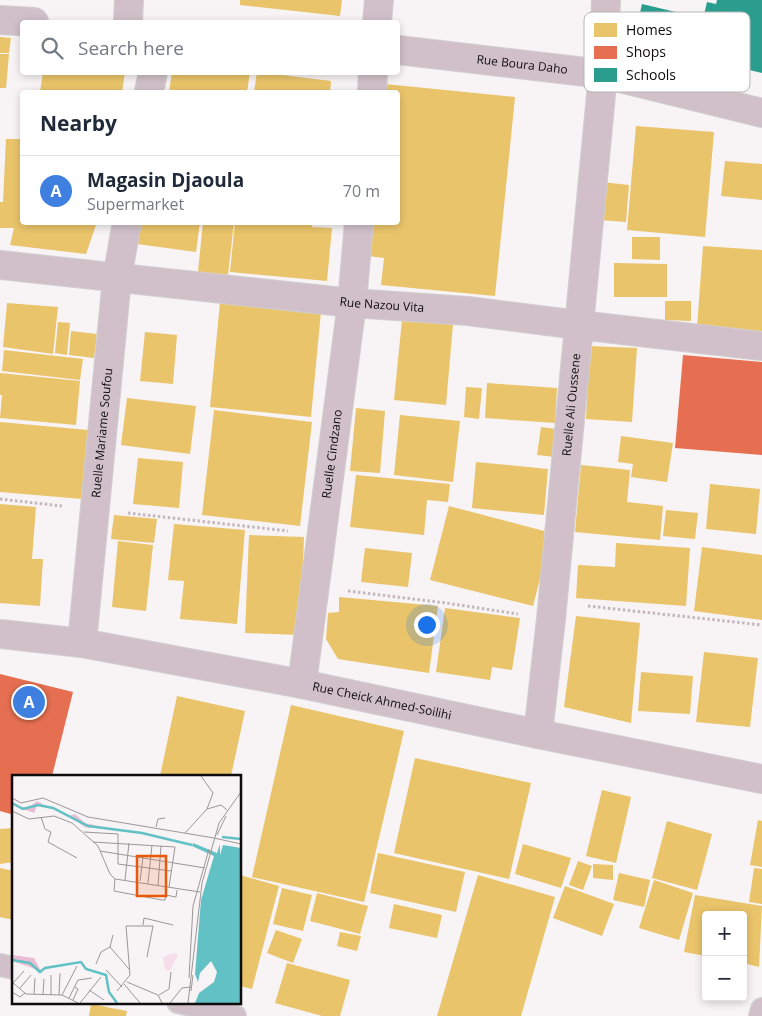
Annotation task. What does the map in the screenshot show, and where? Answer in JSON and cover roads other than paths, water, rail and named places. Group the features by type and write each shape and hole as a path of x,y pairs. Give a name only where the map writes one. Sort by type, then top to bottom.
{"street":[{"path":"128,20 130,0"},
{"path":"377,20 379,0"},
{"path":"0,20 20,21"},
{"name":"Rue Boura Daho","path":"400,50 584,72"},
{"path":"149,90 152,75"},
{"path":"372,90 374,75"},
{"name":"Ruelle Ali Oussene","path":"538,734 552,611 601,92"},
{"name":"Rue Boura Daho","path":"676,92 762,113"},
{"name":"Ruelle Mariame Soufou","path":"82,643 117,278 126,225"},
{"name":"Ruelle Cindzano","path":"302,684 352,303 359,225"},
{"name":"Rue Nazou Vita","path":"0,266 352,303 468,310 579,326 762,346"},
{"name":"Rue Cheick Ahmed-Soilihi","path":"0,634 82,643 302,684 762,779"}],"lane":[{"path":"186,1004 235,1016"},
{"path":"760,1016 762,1009"}],"place":[{"name":"Magasin Djaoula","path":"29,702"}]}
